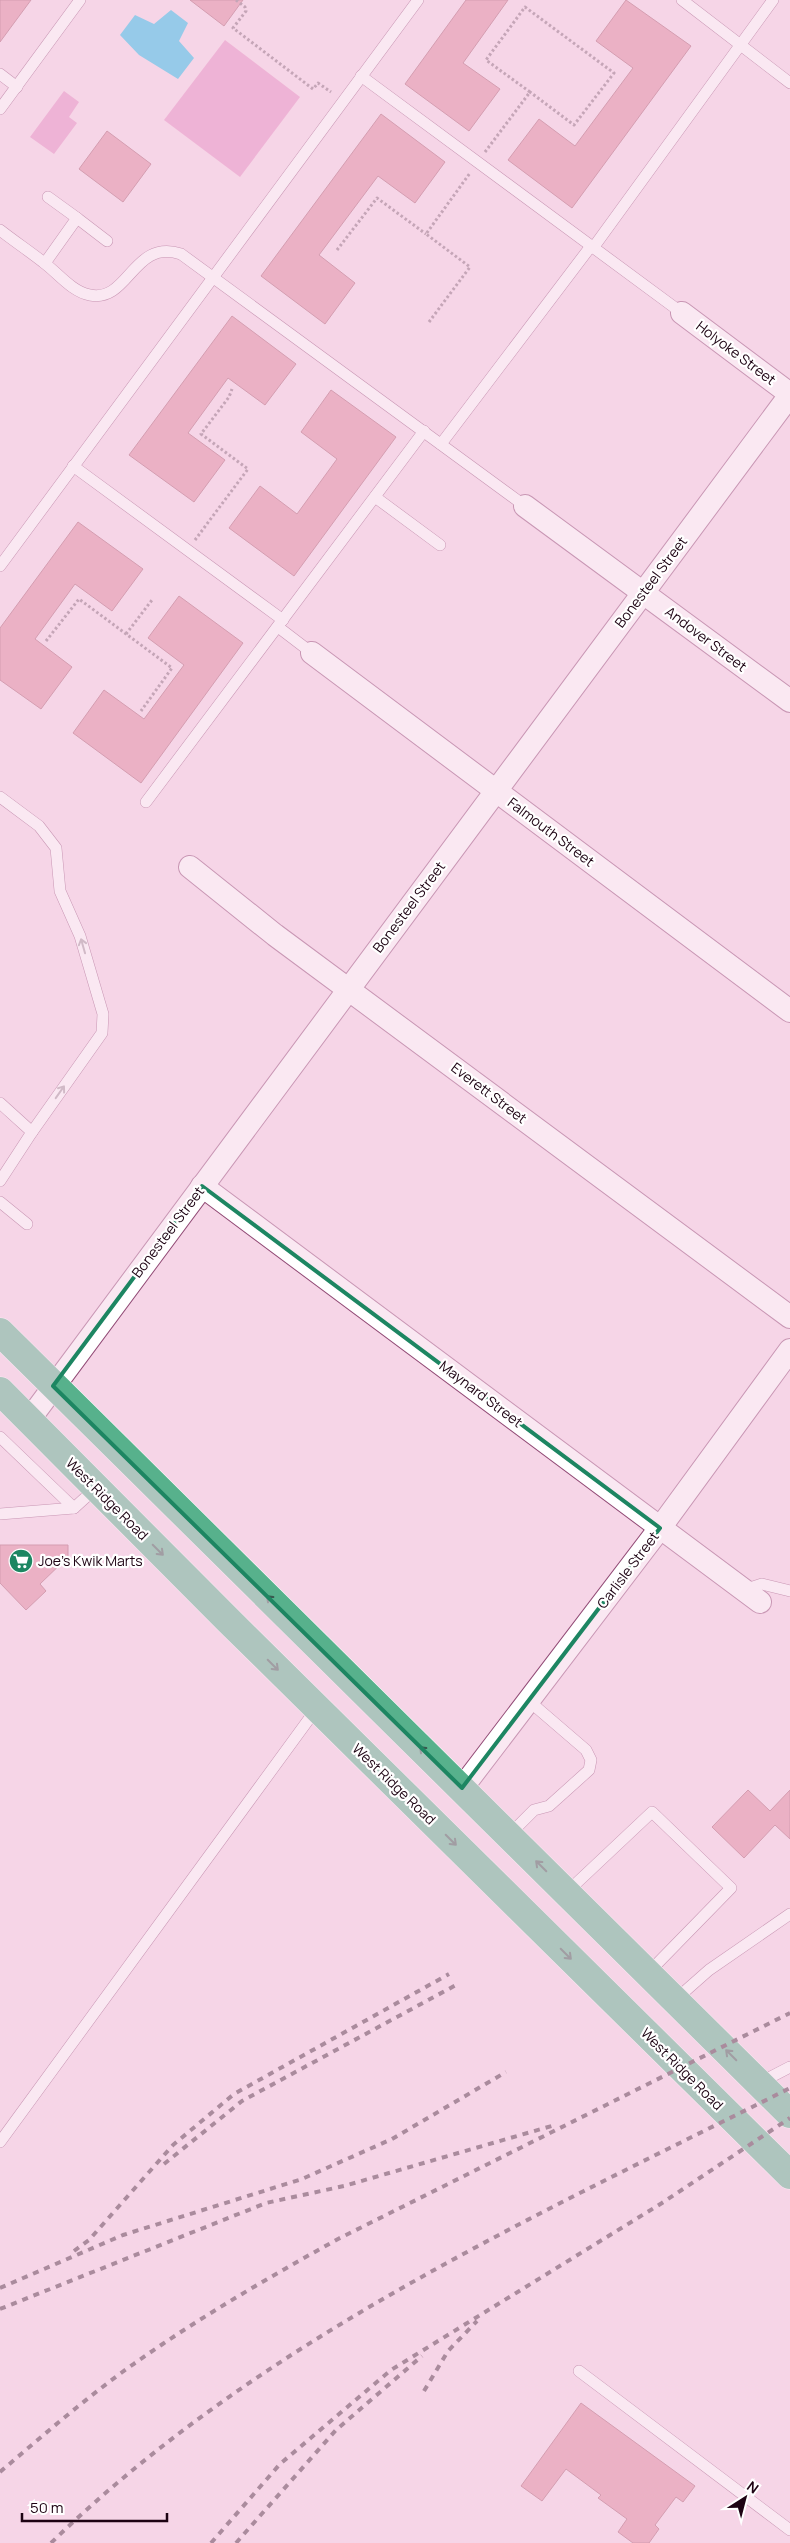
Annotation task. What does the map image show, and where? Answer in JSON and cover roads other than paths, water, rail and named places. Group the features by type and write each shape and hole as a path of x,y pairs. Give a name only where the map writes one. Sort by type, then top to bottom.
{"highway":[{"path":"0,1332 790,2114"},
{"name":"West Ridge Road","path":"0,1391 317,1708 790,2175"}],"street":[{"name":"Holyoke Street","path":"682,313 790,394"},
{"name":"Bonesteel Street","path":"29,1420 790,394"},
{"name":"Andover Street","path":"525,506 644,592 790,702"},
{"name":"Falmouth Street","path":"312,653 790,1011"},
{"name":"Everett Street","path":"190,867 252,917 790,1317"},
{"name":"Maynard Street","path":"202,1186 752,1596"},
{"name":"Carlisle Street","path":"462,1788 660,1528 790,1350"}],"lane":[{"path":"0,109 80,0"},
{"path":"0,566 418,0"},
{"path":"682,0 790,83"},
{"path":"442,444 592,247 773,0"},
{"path":"0,74 17,87"},
{"path":"361,76 682,313"},
{"path":"48,197 107,240"},
{"path":"44,263 77,218"},
{"path":"0,230 67,283 90,295 101,296 111,291 145,258 162,250 182,254 525,506"},
{"path":"146,802 424,431"},
{"path":"73,466 187,550 280,624 312,653"},
{"path":"375,497 440,545"},
{"path":"0,797 39,826 56,848 63,902 80,936 103,1014 102,1033 0,1181"},
{"path":"0,1104 32,1132"},
{"path":"0,1202 27,1224"},
{"path":"0,1437 74,1508"},
{"path":"0,1514 74,1508 96,1488"},
{"path":"752,1596 762,1584 790,1591"},
{"path":"509,1834 534,1810 549,1806 589,1770 592,1760 586,1750 529,1701"},
{"path":"0,2142 317,1708"},
{"path":"567,1892 652,1812 731,1888 648,1973"},
{"path":"675,2000 709,1970 790,1914"},
{"path":"758,2082 790,2067"},
{"path":"579,2371 790,2530"}],"water":[{"path":"171,10 188,23 179,41 194,58 178,79 139,55 120,35 135,15 154,24"}],"railway":[{"path":"74,2251 89,2240 173,2145 234,2094 449,1974"},
{"path":"164,2164 242,2101 456,1985"},
{"path":"0,2472 121,2373 200,2319 283,2270 338,2239 790,2013"},
{"path":"0,2288 123,2235 302,2179 392,2139 506,2072"},
{"path":"51,2543 132,2470 219,2404 309,2344 402,2288 498,2235 790,2088"},
{"path":"211,2543 280,2464 391,2370 662,2203 790,2118"},
{"path":"0,2309 266,2203 344,2186 555,2125"},
{"path":"424,2391 448,2351 477,2321"},
{"path":"236,2543 336,2430 422,2356"}],"place":[{"name":"Joe's Kwik Marts","path":"21,1561"}]}
